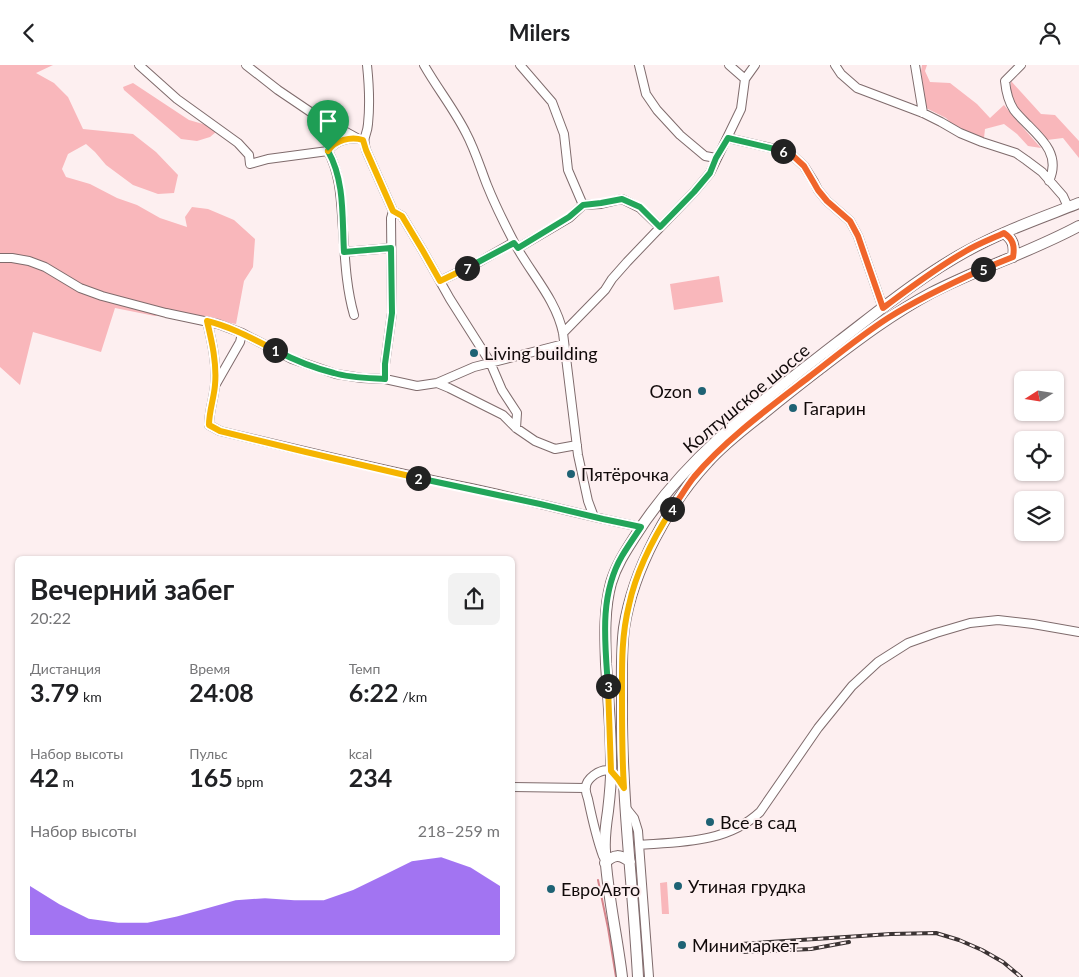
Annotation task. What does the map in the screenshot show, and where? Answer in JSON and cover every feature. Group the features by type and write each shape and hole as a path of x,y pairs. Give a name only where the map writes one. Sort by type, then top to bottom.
{"main road":[{"name":"Колтушское шоссе","path":"622,977 605,863 605,838 611,771 605,625 612,581 622,557 668,490 702,453 774,392 883,308 951,260 1004,233 1079,203"},
{"name":"Колтушское шоссе","path":"638,977 624,788 622,651 624,627 629,604 643,563 671,511 694,478 741,431 849,345 933,292 1079,226"},
{"path":"1004,233 1010,237 1013,243 1013,257"},
{"path":"605,863 610,858 617,856 624,857 630,862"}],"street":[{"path":"139,65 177,99 238,143 249,155 250,164 268,159 328,151 336,143 348,139 360,139"},
{"path":"246,65 312,113 360,139 393,211 402,216 467,327 490,362 502,390 517,413 516,428"},
{"path":"360,139 368,125 369,81 367,65"},
{"path":"424,65 466,133 492,198 526,263 548,294 558,316 563,333 577,445 588,501 594,517"},
{"path":"520,65 552,102 564,134 568,170 583,205"},
{"path":"639,65 646,94 658,110 680,135 705,156 716,158"},
{"path":"729,65 745,79"},
{"path":"563,333 605,290 616,274 710,173 741,109 745,79 755,65"},
{"path":"835,65 841,75 856,88 923,113 960,133 1016,153 1042,172 1063,196 1068,207"},
{"path":"915,65 923,113"},
{"path":"1021,65 1005,81 1006,94 1014,111 1038,135 1053,157 1054,172 1049,181"},
{"path":"728,138 791,154 804,166 827,201 850,221 858,236 883,308"},
{"path":"328,151 332,158 340,187 349,299 354,315"},
{"path":"440,281 516,245 569,217 583,205 622,199 640,207 660,227"},
{"path":"385,379 385,364 392,313 391,218 393,211"},
{"path":"344,252 391,248"},
{"path":"0,258 29,261 45,267 80,288 102,296 166,313 218,324 242,333 292,359 316,368 336,374 362,378 385,379 417,386 437,383 490,362 564,344"},
{"path":"207,321 215,365 215,385 209,412 209,425 220,431 401,474 641,527"},
{"path":"215,385 240,342 242,333"},
{"path":"437,383 503,415 516,428 535,441 555,449 577,445"},
{"path":"639,845 710,838 737,829 753,819 760,812 818,728 852,686 878,662 908,643 970,623 998,620 1079,632"},
{"path":"605,863 598,844 585,787 590,778 596,773 608,770 611,771 624,788"},
{"path":"515,787 585,787"},
{"path":"626,808 634,818 639,845 649,977"}],"shaded area":[{"path":"0,65 53,65 36,73 54,83 68,97 83,129 133,134 156,152 178,175 174,193 158,194 133,185 106,165 86,144 68,154 62,169 66,177 90,184 117,198 137,205 160,218 187,227 185,217 192,207 208,209 234,220 255,239 253,267 244,281 236,324 170,312 155,316 115,308 101,352 33,332 20,385 0,367"},
{"path":"922,65 927,65 925,71 930,82 950,83 977,104 990,118 1004,105 1041,148 1028,146 1004,124 985,129 984,138 954,126 946,118 926,108 921,71"},
{"path":"1011,81 1041,114 1055,115 1079,141 1079,158 1063,138 1047,140 1017,108 1010,93"},
{"path":"133,83 189,120 210,126 216,132 210,137 197,141 181,139 124,90 123,87"},
{"path":"719,276 723,302 674,310 670,284"},
{"path":"632,825 635,831 645,977 642,977"},
{"path":"667,882 669,914 662,914 660,883"}],"waterway":[{"path":"598,880 616,977"}],"railway":[{"path":"741,944 891,934 936,933 982,950 1003,962 1021,977"},
{"path":"742,952 811,949 849,942"}],"place":[{"name":"Living building","path":"474,353"},
{"name":"Ozon","path":"702,391"},
{"name":"Гагарин","path":"793,408"},
{"name":"Пятёрочка","path":"571,474"},
{"name":"Все в сад","path":"710,822"},
{"name":"Утиная грудка","path":"678,886"},
{"name":"ЕвроАвто","path":"551,889"},
{"name":"Минимаркет","path":"682,945"}],"route":[{"path":"357,138 363,140 393,211 402,216 440,281 514,243 518,248 569,217 583,205 622,199 640,207 660,227 710,173 716,158 728,138 791,154 804,166 827,201 850,221 858,236 883,308 932,272 980,244 1004,233 1010,237 1013,243 1013,257 933,292 849,345 741,431 694,478 671,511 654,541 635,583 629,604 624,627 622,651 624,788 611,771 605,625 612,581 622,557 641,527 306,452 220,431 209,425 209,412 215,385 215,365 207,321 242,333 292,359 316,368 336,374 385,379 385,364 392,313 391,248 344,252 340,187 332,158 328,151 332,145 348,139 357,138"}]}
